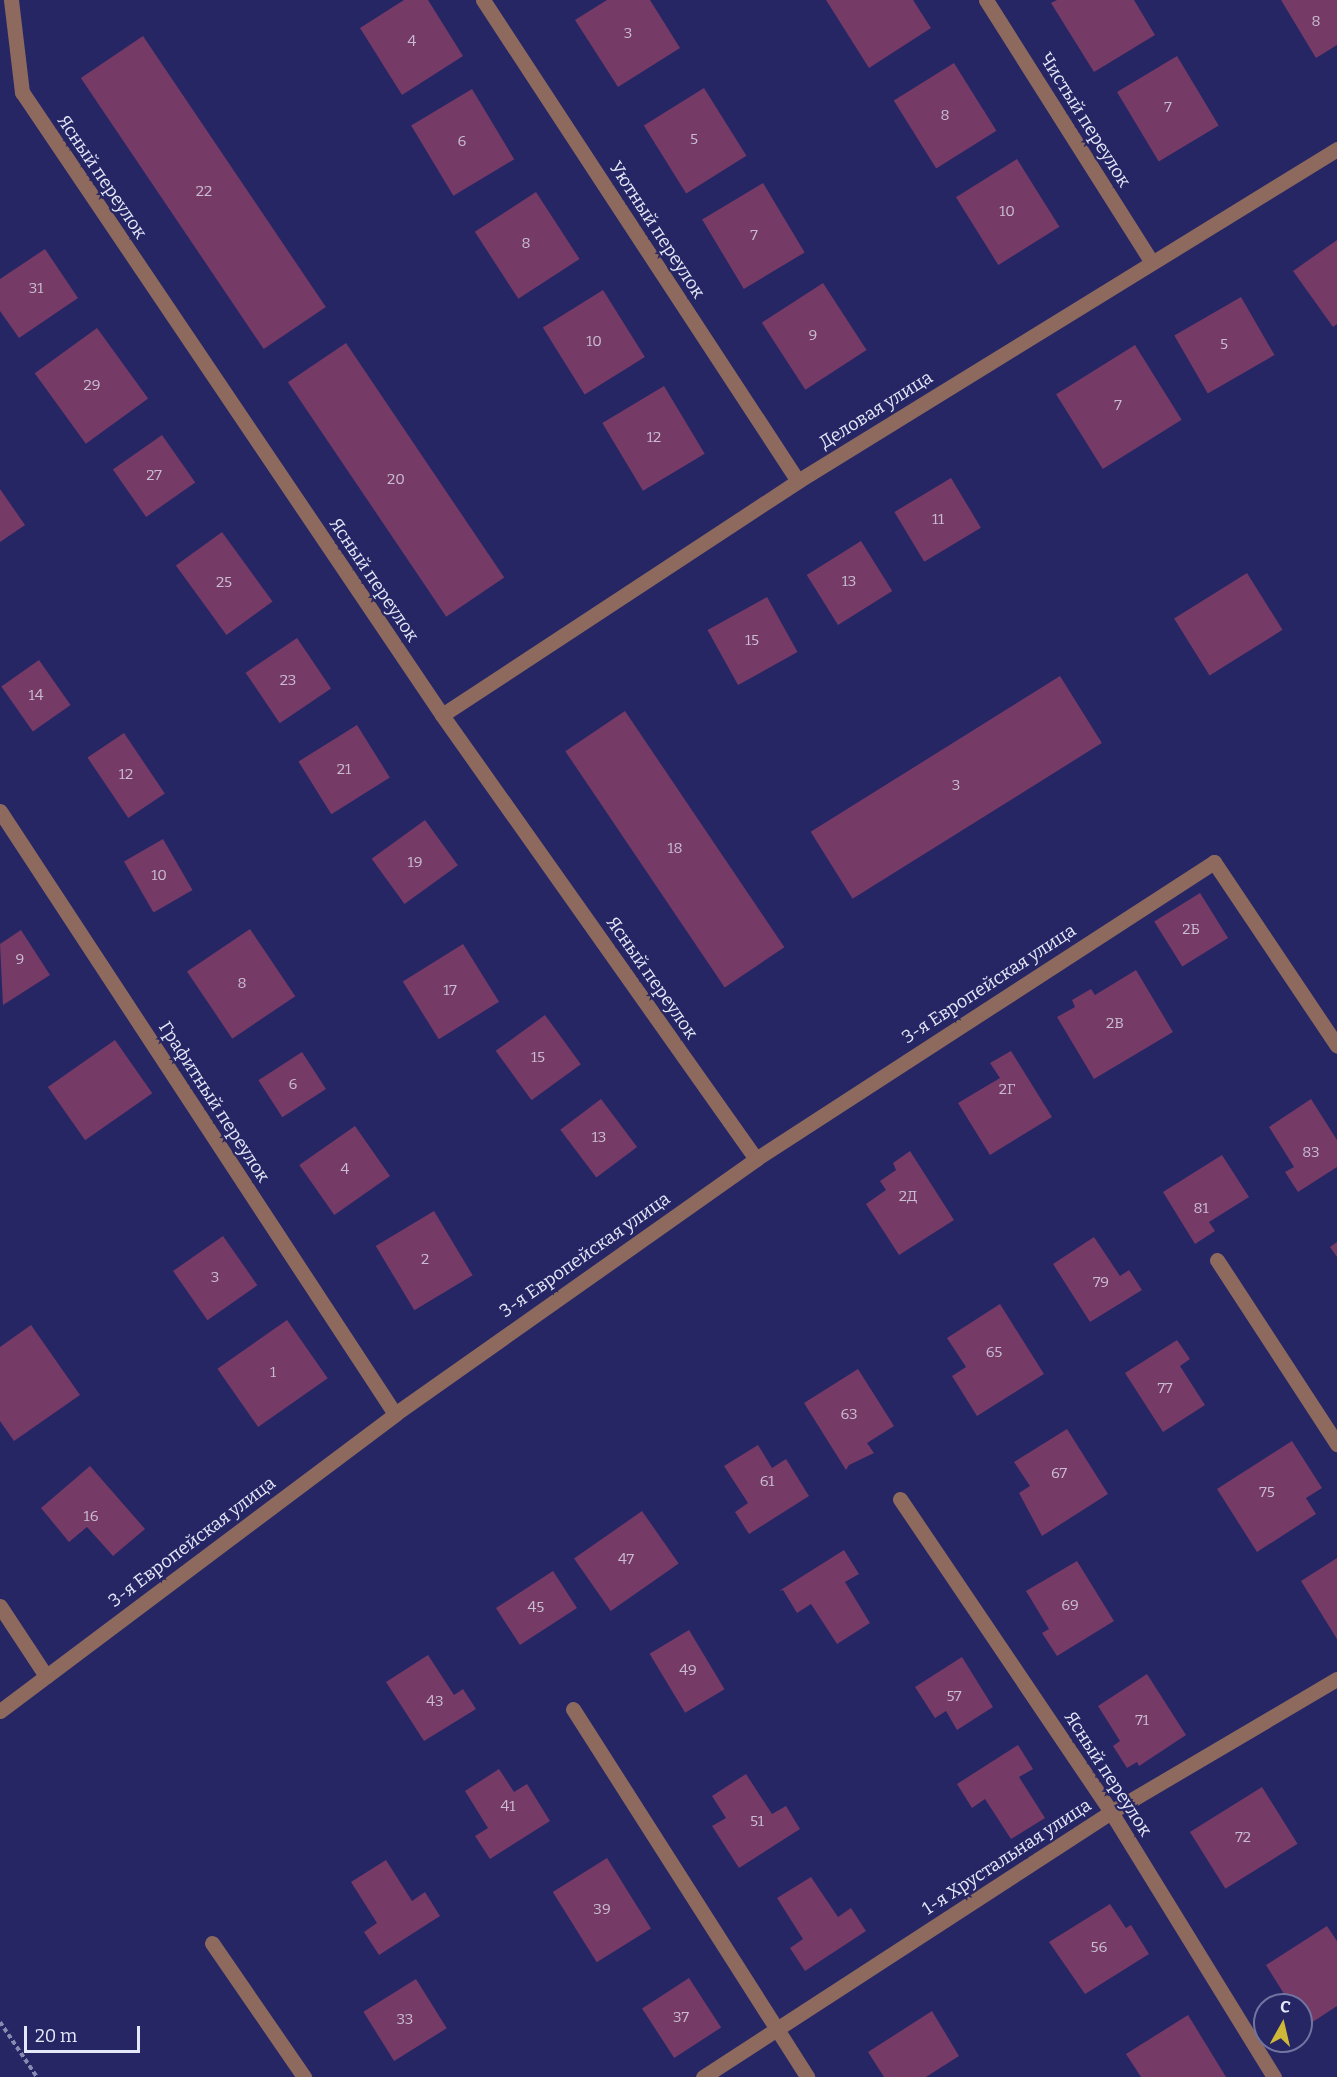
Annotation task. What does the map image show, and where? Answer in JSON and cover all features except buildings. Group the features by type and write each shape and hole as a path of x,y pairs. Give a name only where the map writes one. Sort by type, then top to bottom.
{"street":[{"name":"Ясный переулок","path":"11,0 22,92 442,715 756,1159"},
{"name":"Уютный переулок","path":"483,0 798,481"},
{"name":"Чистый переулок","path":"986,0 1151,261"},
{"name":"Деловая улица","path":"442,715 798,481 1337,148"},
{"name":"Графитный переулок","path":"0,811 395,1413"},
{"name":"3-я Европейская улица","path":"0,1711 395,1413 756,1159 1214,861 1337,1046"},
{"path":"1217,1260 1337,1444"},
{"name":"Ясный переулок","path":"900,1499 1111,1812 1274,2077"},
{"path":"0,1606 46,1676"},
{"name":"1-я Хрустальная улица","path":"703,2077 1111,1812 1337,1679"},
{"path":"573,1709 807,2077"},
{"path":"212,1943 304,2077"}],"path":[{"path":"0,2022 37,2077"}]}
